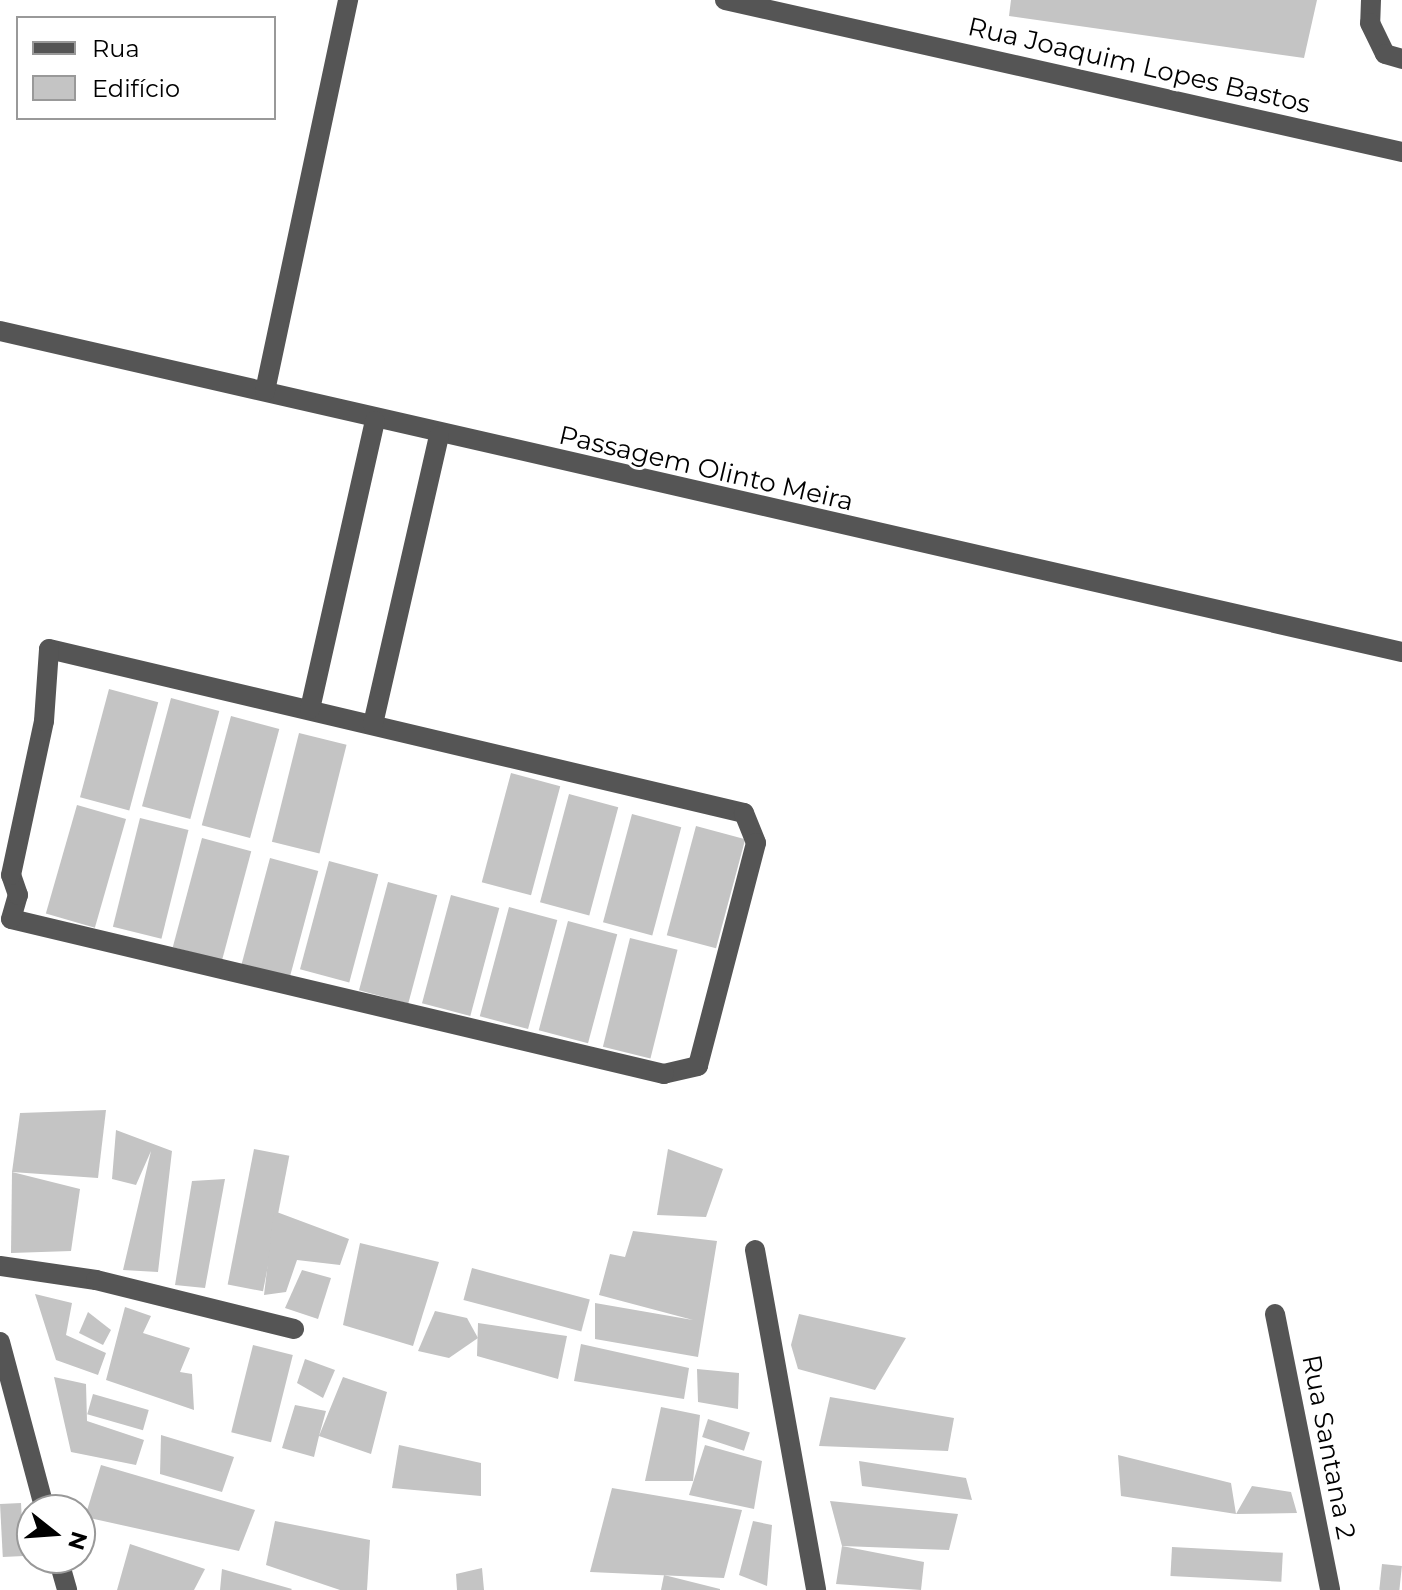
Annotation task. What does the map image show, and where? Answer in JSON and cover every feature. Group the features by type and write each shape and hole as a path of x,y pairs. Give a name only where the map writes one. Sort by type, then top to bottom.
{"street":[{"path":"265,391 348,0"},
{"name":"Rua Joaquim Lopes Bastos","path":"725,0 1402,152"},
{"path":"1371,0 1370,23 1385,54 1402,59"},
{"name":"Passagem Olinto Meira","path":"0,331 265,391 439,436 1402,652"},
{"path":"310,709 375,421"},
{"path":"373,724 439,436"},
{"path":"49,649 310,709 744,813 756,843 698,1066 664,1074 11,919 18,895 11,875 44,721 49,649"},
{"path":"755,1250 816,1590"},
{"path":"0,1266 96,1280 294,1329"},
{"name":"Rua Santana 2","path":"1275,1314 1330,1590"},
{"path":"0,1342 41,1494"}],"building":[{"path":"1011,0 1317,0 1304,58 1009,16"},
{"path":"109,689 158,702 129,810 80,797"},
{"path":"171,698 219,711 190,819 142,806"},
{"path":"231,716 279,729 250,838 202,825"},
{"path":"299,733 347,745 319,854 272,842"},
{"path":"511,773 560,786 531,895 482,882"},
{"path":"569,794 618,807 589,915 540,902"},
{"path":"77,805 126,819 95,928 46,914"},
{"path":"632,814 681,827 652,935 603,922"},
{"path":"140,818 189,830 161,939 113,927"},
{"path":"696,826 745,839 716,948 667,935"},
{"path":"202,838 251,851 222,960 173,947"},
{"path":"270,858 318,871 289,980 241,967"},
{"path":"329,861 378,874 349,982 300,969"},
{"path":"388,882 437,895 408,1003 359,990"},
{"path":"451,895 499,908 470,1016 422,1003"},
{"path":"509,907 557,920 528,1029 480,1016"},
{"path":"568,921 617,934 588,1043 539,1030"},
{"path":"630,938 678,950 650,1059 603,1047"},
{"path":"106,1110 98,1178 12,1172 20,1113"},
{"path":"116,1130 172,1151 158,1272 123,1270 151,1151 136,1185 112,1179"},
{"path":"254,1149 289,1156 263,1291 228,1284"},
{"path":"668,1149 723,1169 706,1217 657,1215"},
{"path":"12,1172 80,1189 71,1251 11,1253"},
{"path":"225,1179 205,1288 175,1285 192,1181"},
{"path":"274,1211 349,1239 340,1265 297,1260 286,1292 264,1295"},
{"path":"633,1231 717,1241 698,1357 595,1339 595,1303 693,1320 599,1295 610,1254 625,1257"},
{"path":"360,1243 439,1262 413,1346 343,1325"},
{"path":"472,1268 590,1300 581,1331 463,1300"},
{"path":"302,1270 331,1278 318,1319 285,1308"},
{"path":"35,1294 72,1303 66,1335 106,1353 98,1375 56,1360"},
{"path":"125,1307 151,1316 143,1333 190,1348 180,1372 192,1374 194,1410 106,1380"},
{"path":"435,1311 467,1318 478,1338 449,1358 418,1351"},
{"path":"88,1312 111,1330 103,1345 79,1333"},
{"path":"799,1314 906,1338 875,1390 798,1369 791,1345"},
{"path":"478,1323 567,1336 558,1379 477,1356"},
{"path":"581,1344 689,1368 684,1399 574,1381"},
{"path":"253,1345 293,1355 271,1442 231,1432"},
{"path":"305,1359 335,1370 323,1398 297,1383"},
{"path":"697,1369 739,1373 738,1409 698,1402"},
{"path":"54,1377 86,1384 87,1421 144,1440 136,1465 71,1452"},
{"path":"343,1377 387,1392 371,1454 319,1436"},
{"path":"93,1394 149,1410 143,1430 87,1414"},
{"path":"830,1397 954,1418 948,1451 819,1446"},
{"path":"295,1405 326,1411 314,1457 282,1448"},
{"path":"661,1407 700,1415 693,1481 645,1481"},
{"path":"708,1419 750,1433 744,1451 702,1437"},
{"path":"161,1435 234,1457 222,1492 160,1474"},
{"path":"399,1445 481,1463 481,1496 392,1488"},
{"path":"705,1445 762,1461 754,1509 689,1495"},
{"path":"1118,1455 1231,1483 1236,1514 1121,1496"},
{"path":"859,1461 966,1478 972,1500 862,1486"},
{"path":"101,1465 255,1510 239,1551 96,1519 96,1494 92,1494"},
{"path":"1252,1486 1291,1492 1297,1513 1236,1514"},
{"path":"612,1488 742,1510 724,1578 590,1572"},
{"path":"830,1501 958,1514 949,1550 842,1546"},
{"path":"16,1503 16,1556 3,1557 0,1504"},
{"path":"275,1521 370,1540 367,1590 340,1590 266,1565"},
{"path":"753,1521 772,1525 767,1586 739,1575"},
{"path":"130,1544 205,1569 194,1590 117,1590"},
{"path":"842,1546 924,1562 921,1590 836,1584"},
{"path":"1172,1547 1283,1553 1281,1582 1170,1576"},
{"path":"1382,1564 1402,1566 1399,1590 1379,1590"},
{"path":"482,1568 484,1590 457,1590 456,1574"},
{"path":"222,1569 292,1589 220,1590"},
{"path":"664,1575 720,1589 720,1590 661,1590"}]}
